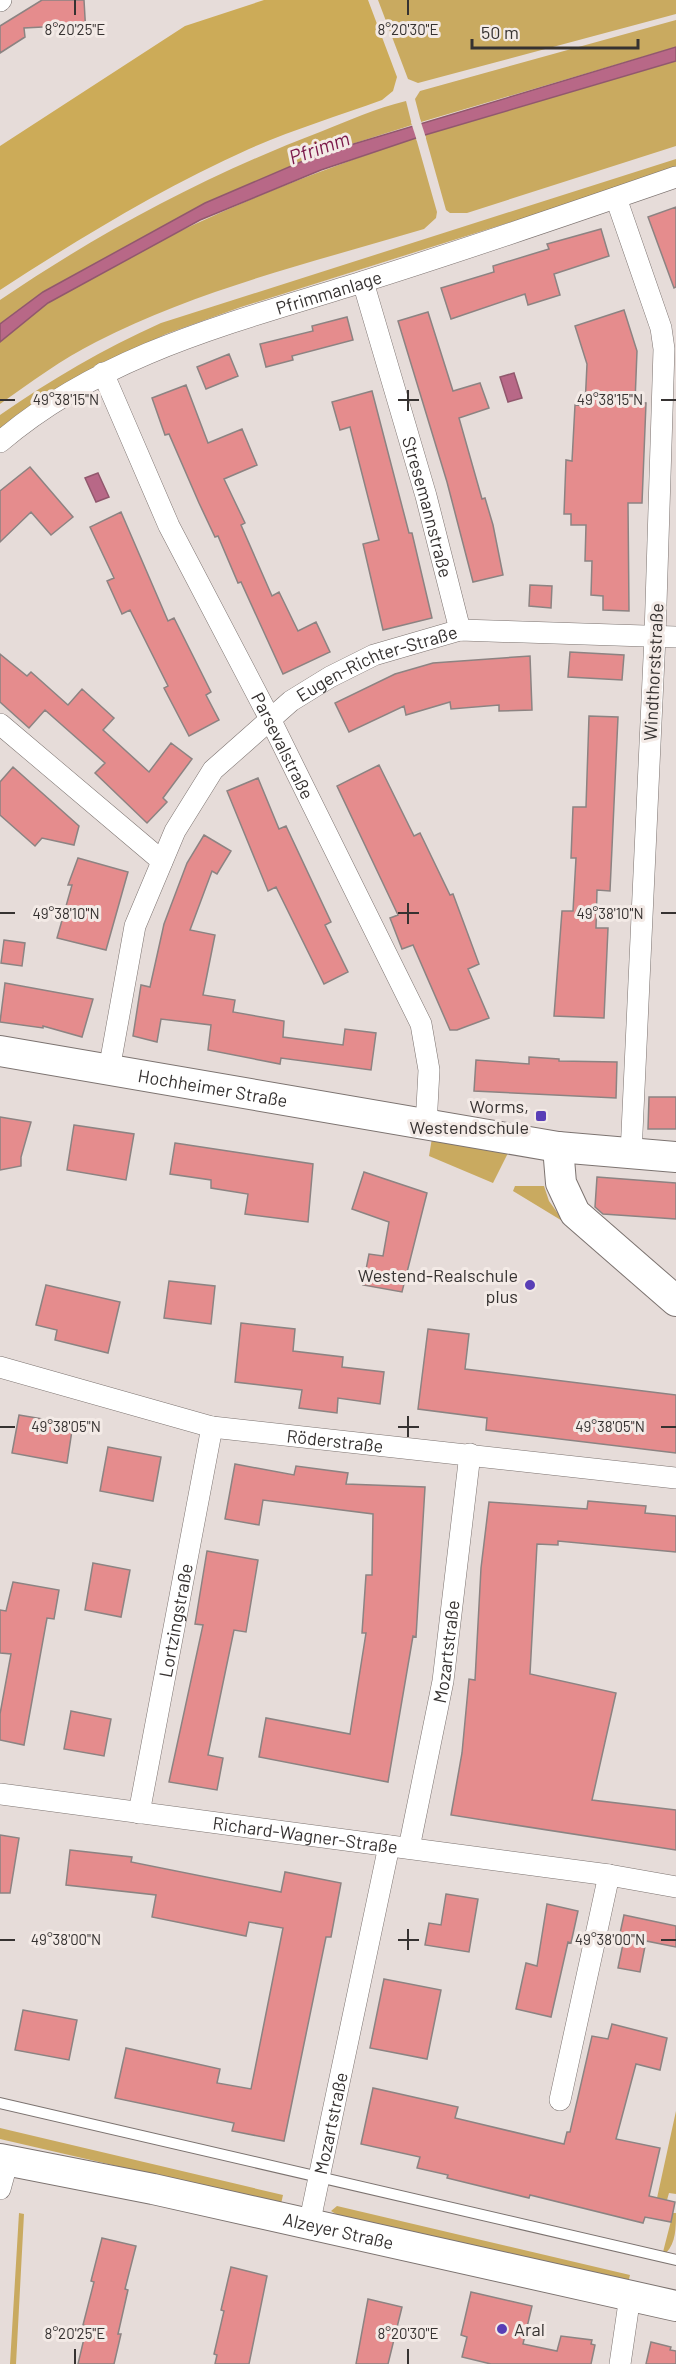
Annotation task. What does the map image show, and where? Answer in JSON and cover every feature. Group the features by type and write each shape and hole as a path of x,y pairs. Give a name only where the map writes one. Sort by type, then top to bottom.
{"street":[{"name":"Pfrimmanlage","path":"0,442 51,403 104,373 199,332 363,282 676,177"},
{"name":"Windthorststraße","path":"616,198 668,327 664,349 655,636 630,1154"},
{"name":"Stresemannstraße","path":"363,282 426,496 460,630"},
{"name":"Parsevalstraße","path":"104,373 169,525 270,719 421,1024 429,1070 426,1126"},
{"name":"Eugen-Richter-Straße","path":"110,1070 135,926 175,831 213,770 291,701 330,677 374,655 460,630 676,637"},
{"path":"3,733 162,861"},
{"name":"Hochheimer Straße","path":"0,1052 558,1147 676,1157"},
{"path":"558,1147 561,1183 575,1213 676,1301"},
{"name":"Röderstraße","path":"0,1367 212,1427 676,1478"},
{"name":"Lortzingstraße","path":"139,1813 212,1427"},
{"name":"Mozartstraße","path":"309,2225 399,1847 443,1681 470,1454"},
{"name":"Richard-Wagner-Straße","path":"0,1794 609,1875 676,1887"},
{"path":"560,2100 609,1875"},
{"path":"0,2189 4,2159"},
{"name":"Alzeyer Straße","path":"4,2159 153,2189 676,2306"},
{"path":"620,2364 630,2296"}],"lane":[{"path":"0,2103 676,2260"}],"shaded area":[{"path":"264,0 368,0 397,77 393,91 382,100 265,142 185,180 91,233 0,290 0,146 185,26"},
{"path":"378,0 676,0 676,14 418,83 408,79"},
{"path":"676,20 676,47 421,122 415,99 420,91"},
{"path":"676,47 676,61 425,135 321,170 200,220 48,303 0,342 0,324 43,292 205,203 317,155"},
{"path":"676,61 676,146 467,213 450,213 446,210 425,135"},
{"path":"406,101 412,125 317,155 205,203 43,292 0,324 0,300 115,228 236,167 362,115"},
{"path":"416,138 437,212 436,218 424,229 257,278 135,323 83,349 0,404 0,342 50,302 137,252 228,209 321,171"},
{"path":"676,159 676,170 241,307 166,334 81,374 0,431 0,415 19,402 98,354 161,323"},
{"path":"514,373 522,398 508,402 500,377"},
{"path":"98,473 109,497 96,502 85,478"},
{"path":"432,1138 508,1153 493,1183 429,1156"},
{"path":"515,1186 544,1186 549,1201 564,1222 513,1191"},
{"path":"676,2111 676,2194 669,2193 667,2200 657,2198"},
{"path":"0,2128 283,2195 281,2204 0,2139"},
{"path":"337,2206 630,2275 628,2283 341,2217 331,2211"},
{"path":"19,2213 24,2214 16,2364 10,2364"},
{"path":"673,2213 676,2213 675,2234 666,2253 663,2252"}],"pier":[{"path":"420,119 426,138 417,141 411,122"}],"building":[{"path":"42,0 84,0 86,35 62,37 62,26 24,28 25,37 0,53 0,26"},
{"path":"676,207 676,287 674,288 648,217"},
{"path":"601,229 609,256 554,274 560,295 528,305 525,294 451,319 441,288 494,272 493,266 549,249 547,244"},
{"path":"624,310 637,351 635,402 646,403 642,503 628,503 629,611 603,610 603,596 591,595 592,561 585,561 586,525 571,525 571,514 564,514 566,460 572,461 575,405 585,406 587,364 575,326"},
{"path":"428,312 453,391 480,383 489,408 459,418 482,499 485,498 493,525 503,575 473,582 447,482 398,321"},
{"path":"347,317 353,340 292,356 293,360 266,367 260,344 313,331 312,326"},
{"path":"229,354 238,376 206,389 197,367"},
{"path":"186,385 208,443 242,429 257,465 224,479 245,523 241,525 272,596 279,592 298,631 316,622 330,652 283,674 241,582 238,583 218,536 215,537 169,434 165,435 152,398"},
{"path":"372,391 409,533 412,533 432,618 383,630 363,544 379,540 350,427 340,430 332,402"},
{"path":"30,467 73,517 51,535 31,512 0,542 0,491"},
{"path":"121,512 168,621 174,618 211,692 206,695 219,720 189,736 164,688 168,686 130,610 122,614 107,581 114,578 90,527"},
{"path":"530,585 552,586 551,608 529,606"},
{"path":"570,652 624,655 622,680 568,677"},
{"path":"0,654 27,676 31,672 68,705 82,689 114,718 103,730 149,772 171,743 192,759 163,798 167,802 147,823 95,773 105,763 45,710 29,728 0,702"},
{"path":"530,656 532,710 499,711 499,705 451,709 450,702 406,715 404,706 349,732 335,703 395,674 433,663"},
{"path":"589,716 618,717 610,891 597,890 596,928 608,928 604,1018 554,1016 562,911 573,911 576,858 571,858 573,807 586,807"},
{"path":"379,765 414,836 420,833 450,895 453,894 479,964 468,969 489,1018 457,1030 450,1030 413,945 402,949 390,918 398,915 337,786"},
{"path":"13,767 79,826 74,845 42,838 35,846 0,815 0,782"},
{"path":"258,778 279,829 286,826 331,922 325,925 348,972 324,984 276,887 268,891 227,791"},
{"path":"204,835 231,851 217,874 212,871 190,930 215,935 203,995 235,1000 233,1012 284,1021 283,1037 343,1045 345,1029 376,1033 371,1070 281,1058 280,1064 208,1050 211,1025 161,1019 157,1042 133,1036 141,985 150,987 164,924 187,863"},
{"path":"78,858 128,872 106,950 57,938 72,885 68,885"},
{"path":"4,940 25,943 22,966 1,963"},
{"path":"5,983 93,999 82,1037 43,1026 43,1028 0,1022"},
{"path":"529,1057 559,1059 559,1061 617,1062 616,1098 474,1091 476,1060 529,1064"},
{"path":"649,1097 676,1097 676,1129 648,1129"},
{"path":"0,1117 31,1122 21,1157 21,1166 0,1170"},
{"path":"74,1125 134,1134 126,1180 67,1170"},
{"path":"175,1143 313,1164 308,1222 245,1214 248,1194 211,1188 211,1180 170,1174"},
{"path":"364,1172 427,1193 402,1292 363,1285 369,1254 383,1256 389,1222 352,1209"},
{"path":"597,1177 676,1183 676,1219 603,1214 595,1207"},
{"path":"169,1281 215,1286 211,1324 164,1318"},
{"path":"46,1285 120,1302 108,1353 55,1340 57,1330 36,1325"},
{"path":"241,1323 295,1329 293,1351 343,1357 342,1367 384,1372 380,1404 338,1398 337,1413 299,1408 302,1390 235,1382"},
{"path":"428,1329 469,1334 465,1369 676,1395 676,1453 486,1430 487,1418 418,1409"},
{"path":"19,1415 73,1424 67,1463 12,1453"},
{"path":"108,1447 161,1457 153,1501 100,1491"},
{"path":"235,1464 294,1475 296,1466 348,1473 346,1484 425,1487 416,1637 413,1636 388,1782 259,1757 266,1718 350,1734 366,1633 362,1633 366,1575 372,1575 373,1514 263,1500 259,1525 225,1519"},
{"path":"588,1501 646,1506 645,1513 676,1516 676,1552 558,1541 558,1545 537,1544 530,1674 616,1693 592,1800 676,1810 676,1850 451,1815 462,1753 469,1679 475,1680 481,1568 489,1502 587,1509"},
{"path":"207,1551 258,1560 246,1632 234,1630 208,1755 223,1758 217,1790 169,1782 203,1625 195,1624"},
{"path":"93,1563 130,1570 121,1617 85,1610"},
{"path":"13,1582 59,1590 54,1619 47,1618 24,1745 0,1740 0,1714 11,1654 0,1653 0,1610 6,1611"},
{"path":"71,1711 111,1719 104,1756 64,1749"},
{"path":"0,1835 19,1838 10,1893 0,1893"},
{"path":"70,1850 132,1857 131,1862 281,1892 285,1872 341,1883 331,1937 326,1937 284,2141 232,2131 234,2123 115,2098 126,2048 220,2069 217,2083 251,2089 283,1928 249,1922 246,1936 152,1917 156,1895 66,1885"},
{"path":"446,1894 478,1899 469,1952 425,1945 429,1923 441,1925"},
{"path":"547,1904 578,1911 571,1943 568,1942 551,2017 516,2009 526,1963 537,1966"},
{"path":"624,1915 676,1926 676,1947 646,1941 640,1972 618,1968 624,1939 619,1938"},
{"path":"384,1979 441,1990 427,2059 370,2048"},
{"path":"23,2010 77,2020 69,2060 15,2050"},
{"path":"612,2024 667,2038 660,2070 636,2064 616,2139 660,2148 649,2196 675,2202 671,2222 645,2217 643,2223 530,2195 529,2198 447,2178 448,2175 417,2168 420,2157 361,2144 373,2088 458,2107 455,2118 564,2144 567,2132 570,2132 592,2036 608,2039"},
{"path":"102,2238 136,2246 125,2289 128,2290 118,2334 121,2334 114,2364 78,2364 87,2326 83,2325 94,2282 91,2281"},
{"path":"231,2267 267,2276 249,2364 215,2364 217,2355 214,2354 224,2311 221,2310"},
{"path":"471,2292 532,2306 523,2344 557,2351 561,2336 592,2340 591,2344 595,2345 591,2364 491,2364 462,2357 467,2337 461,2335"},
{"path":"368,2299 402,2307 388,2364 356,2364"},
{"path":"651,2342 671,2347 670,2350 676,2351 676,2364 646,2364"}],"place":[{"name":"Worms, Westendschule","path":"541,1116"},
{"name":"Westend-Realschule plus","path":"530,1285"},
{"name":"Aral","path":"502,2329"}],"water label":[{"name":"Pfrimm","path":"319,147"}]}
